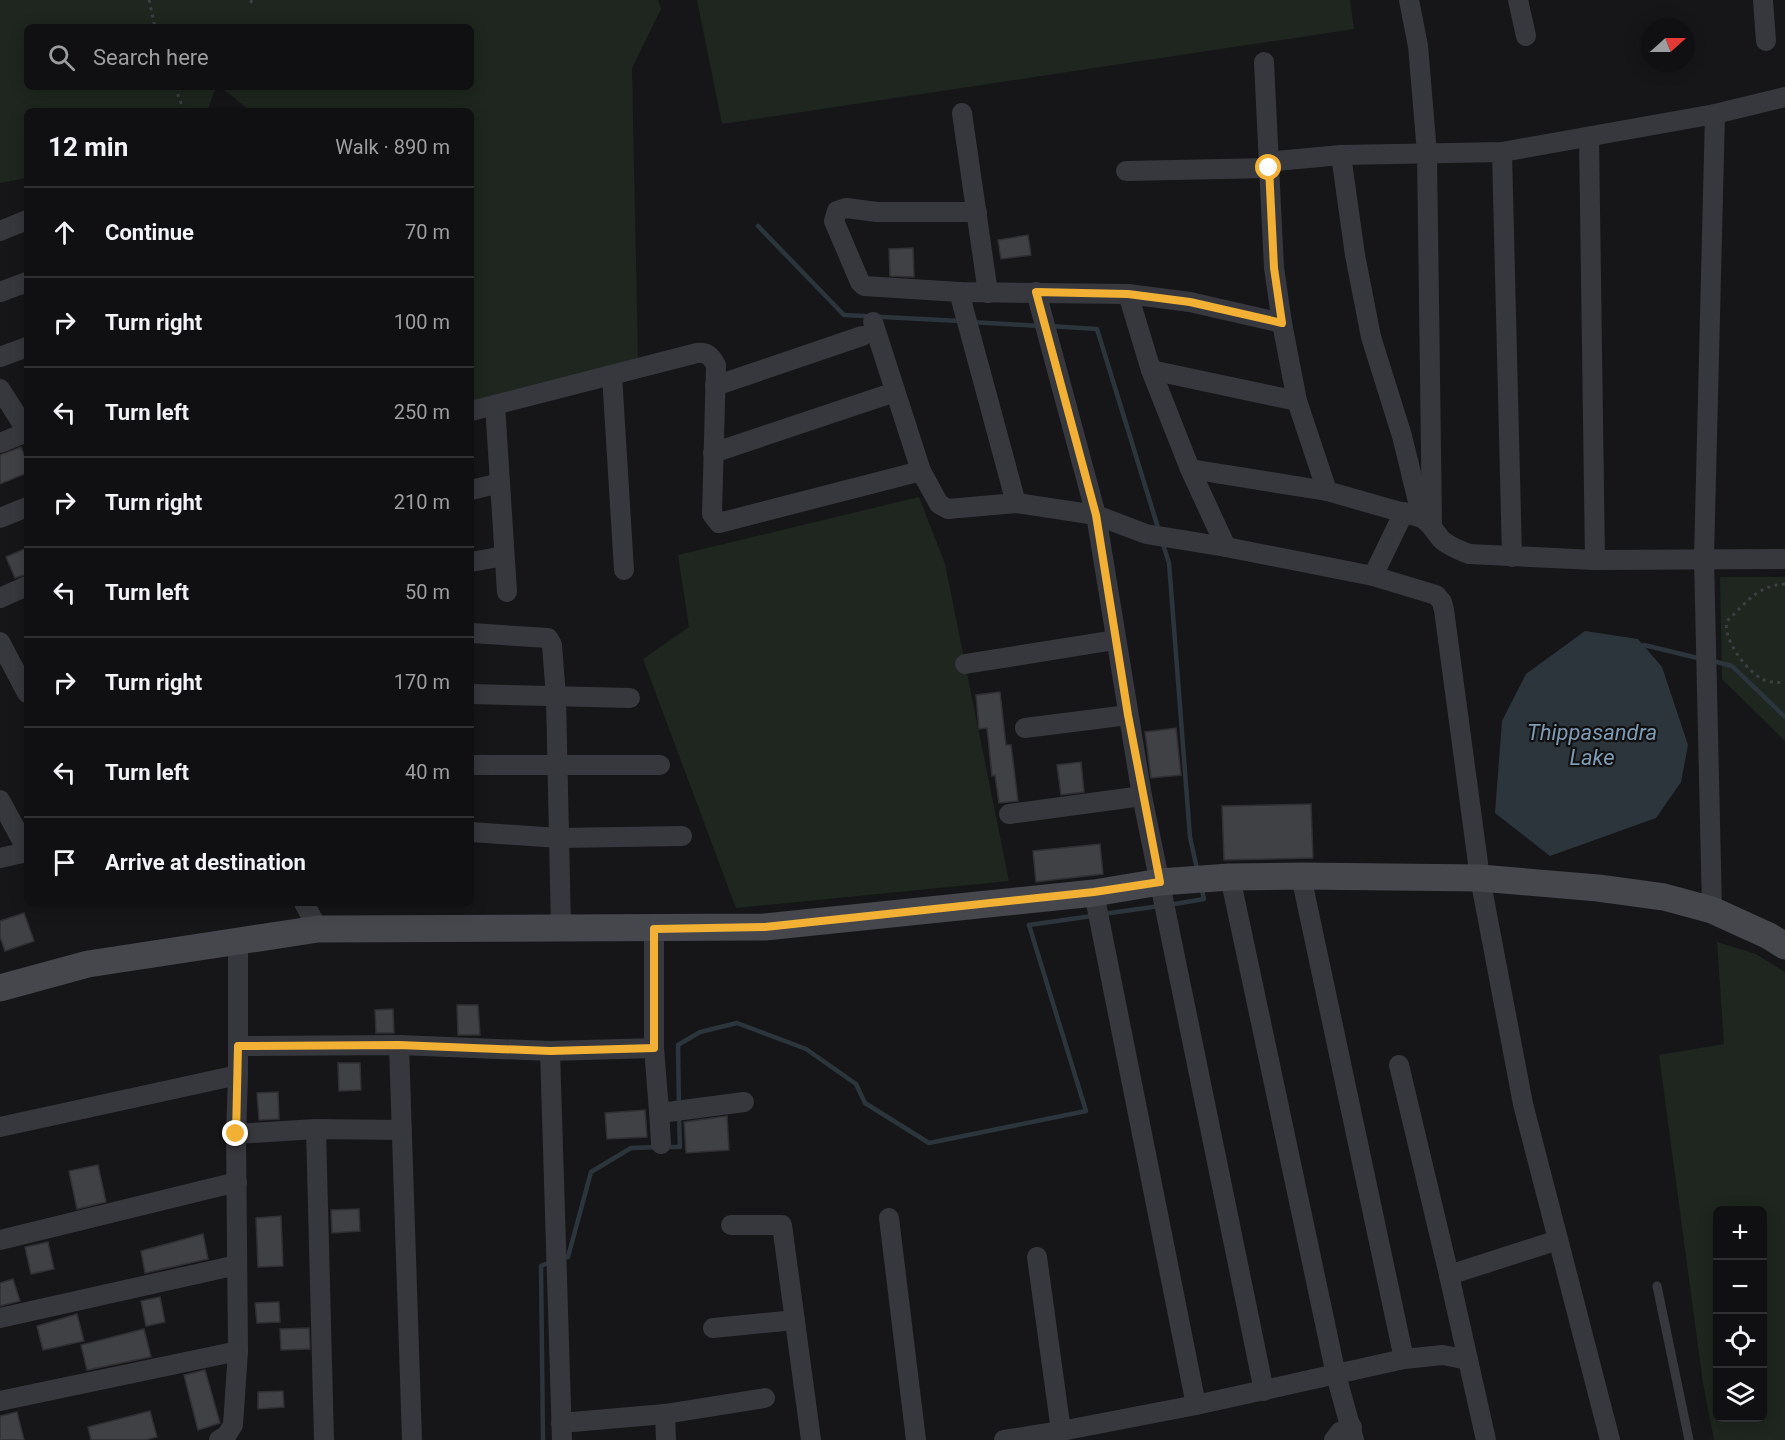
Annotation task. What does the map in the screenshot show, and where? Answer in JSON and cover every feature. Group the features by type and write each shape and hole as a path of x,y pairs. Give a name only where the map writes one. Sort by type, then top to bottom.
{"main road":[{"path":"0,988 88,964 318,929 765,927 1213,878 1301,876 1480,878 1609,889 1664,897 1712,910 1769,936 1785,946"}],"street":[{"path":"1373,576 1419,518 1427,153 1418,46 1409,0"},
{"path":"1518,0 1526,36"},
{"path":"1763,0 1766,41"},
{"path":"1264,62 1274,268 1282,323 1297,401 1327,491"},
{"path":"1126,171 1269,168 1276,161 1341,155 1502,152 1715,114 1785,97"},
{"path":"962,113 988,293"},
{"path":"1712,910 1704,558 1715,114"},
{"path":"1589,136 1595,560"},
{"path":"1502,152 1512,557"},
{"path":"1341,155 1355,255 1371,337 1402,436 1419,518"},
{"path":"977,212 877,212 846,208 837,212 834,221 860,282 864,286 988,293 1128,294 1190,302 1282,323"},
{"path":"0,231 24,221"},
{"path":"0,292 24,283"},
{"path":"959,292 1016,503"},
{"path":"1036,292 1096,515 1142,796 1264,1391"},
{"path":"1128,294 1151,370 1217,546"},
{"path":"715,386 867,329 895,392 921,471 942,508 1016,503 1096,515 1146,534 1373,576 1436,595 1442,602 1480,878 1523,1104 1610,1440"},
{"path":"0,357 24,348"},
{"path":"474,410 704,352 711,356 716,365 712,514 719,523 921,471"},
{"path":"1151,370 1297,401"},
{"path":"612,375 624,570"},
{"path":"0,389 24,427"},
{"path":"714,453 895,392"},
{"path":"495,405 507,592"},
{"path":"0,443 24,433"},
{"path":"1190,469 1327,491 1419,518 1453,548 1469,554 1595,560 1785,558"},
{"path":"474,489 500,483"},
{"path":"0,519 24,508"},
{"path":"474,561 504,556"},
{"path":"0,598 24,587"},
{"path":"474,633 548,638 552,645 556,697 561,929"},
{"path":"965,664 1115,640"},
{"path":"0,642 24,687"},
{"path":"474,694 630,698"},
{"path":"1025,728 1128,715"},
{"path":"474,765 660,765"},
{"path":"1009,814 1142,796"},
{"path":"0,800 24,845"},
{"path":"474,832 559,838 682,836"},
{"path":"0,858 24,852"},
{"path":"1301,876 1404,1359"},
{"path":"1213,878 1336,1375 1353,1433 1340,1432 1334,1440"},
{"path":"1094,892 1196,1405"},
{"path":"306,906 318,929"},
{"path":"654,929 654,1048 664,1111 661,1144"},
{"path":"219,1440 226,1436 233,1425 238,1351 236,1134 238,940"},
{"path":"238,1046 399,1045 550,1051 654,1048"},
{"path":"399,1045 412,1440"},
{"path":"550,1051 562,1432 765,1398"},
{"path":"1399,1065 1486,1440"},
{"path":"0,1127 238,1075"},
{"path":"664,1111 744,1102"},
{"path":"236,1134 316,1129 402,1130"},
{"path":"316,1129 324,1440"},
{"path":"0,1240 237,1182"},
{"path":"889,1218 916,1440"},
{"path":"731,1225 782,1225 811,1440"},
{"path":"1449,1275 1558,1240"},
{"path":"1037,1257 1060,1431"},
{"path":"0,1318 237,1265"},
{"path":"713,1328 795,1320"},
{"path":"0,1401 238,1351"},
{"path":"1004,1440 1196,1405 1404,1359 1443,1355 1468,1360"},
{"path":"665,1414 666,1440"}],"lane":[{"path":"1657,1286 1689,1440"}],"path":[{"path":"149,0 154,24"},
{"path":"176,90 183,108"},
{"path":"1785,584 1772,585 1761,590 1727,621 1726,626 1732,646 1746,665 1768,682 1785,683"}],"shaded area":[{"path":"0,0 658,0 661,9 632,68 638,360 474,403 474,108 246,108 225,90 474,90 474,24 24,24 24,90 215,90 208,108 24,108 24,179 0,183"},
{"path":"697,0 1350,0 1354,29 722,124"},
{"path":"919,497 945,564 1009,881 736,908 643,659 689,627 678,555"},
{"path":"1720,577 1785,577 1785,741 1722,679"},
{"path":"1717,942 1756,954 1785,972 1785,1440 1714,1440 1703,1383 1659,1055 1724,1044"}],"water":[{"name":"Thippasandra Lake","path":"1585,631 1638,639 1662,667 1688,745 1681,782 1656,818 1550,856 1495,813 1502,721 1526,674"}],"building":[{"path":"1028,235 1031,255 1001,259 998,240"},
{"path":"913,248 914,277 890,276 889,249"},
{"path":"21,447 24,454 24,474 0,484 0,455"},
{"path":"24,549 24,575 15,578 6,557"},
{"path":"1000,692 1006,745 1011,745 1018,801 999,803 995,775 992,776 987,728 979,729 976,695"},
{"path":"1176,728 1181,775 1151,778 1145,732"},
{"path":"1081,762 1084,792 1061,795 1057,765"},
{"path":"1311,804 1313,858 1224,860 1222,806"},
{"path":"1100,844 1103,874 1036,882 1033,851"},
{"path":"24,913 34,941 5,951 0,937 0,921"},
{"path":"457,1005 478,1005 480,1035 458,1035"},
{"path":"393,1009 394,1033 376,1033 375,1010"},
{"path":"338,1063 360,1063 361,1090 339,1091"},
{"path":"278,1092 279,1119 259,1120 257,1093"},
{"path":"645,1110 647,1137 607,1139 605,1113"},
{"path":"727,1116 729,1150 686,1153 684,1122"},
{"path":"98,1165 106,1202 77,1209 69,1171"},
{"path":"359,1209 360,1231 332,1233 331,1210"},
{"path":"281,1216 283,1266 258,1267 256,1218"},
{"path":"203,1234 208,1259 145,1273 141,1251"},
{"path":"48,1242 54,1269 31,1274 25,1247"},
{"path":"13,1279 20,1301 0,1306 0,1283"},
{"path":"160,1297 165,1322 146,1326 141,1301"},
{"path":"279,1302 280,1322 257,1323 255,1303"},
{"path":"77,1314 84,1341 43,1350 37,1326"},
{"path":"309,1328 310,1349 281,1350 280,1329"},
{"path":"144,1329 151,1357 87,1370 81,1345"},
{"path":"205,1370 220,1423 198,1430 184,1375"},
{"path":"283,1391 284,1407 258,1409 258,1392"},
{"path":"150,1411 157,1437 145,1440 91,1440 88,1427"},
{"path":"17,1412 24,1440 0,1440 0,1416"}],"waterway":[{"path":"758,226 844,315 960,321"},
{"path":"971,322 1041,326"},
{"path":"1049,326 1097,329 1159,531"},
{"path":"1162,541 1169,563 1190,837 1197,869"},
{"path":"1644,645 1702,659"},
{"path":"1713,661 1732,666 1785,717"},
{"path":"1169,905 1204,899 1201,886"},
{"path":"1103,914 1160,906"},
{"path":"679,1107 678,1045 700,1032 737,1023 806,1049 856,1084 865,1103 929,1143 1086,1111 1029,925 1092,916"},
{"path":"666,1147 680,1147 679,1115"},
{"path":"561,1258 568,1257 591,1172 631,1148 657,1147"},
{"path":"543,1440 541,1266 550,1262"}],"route":[{"path":"236,1134 238,1046 399,1045 550,1051 654,1048 654,929 765,927 878,917 1160,882 1142,796 1096,515 1036,292 1128,294 1190,302 1282,323 1274,268 1269,168"}]}
